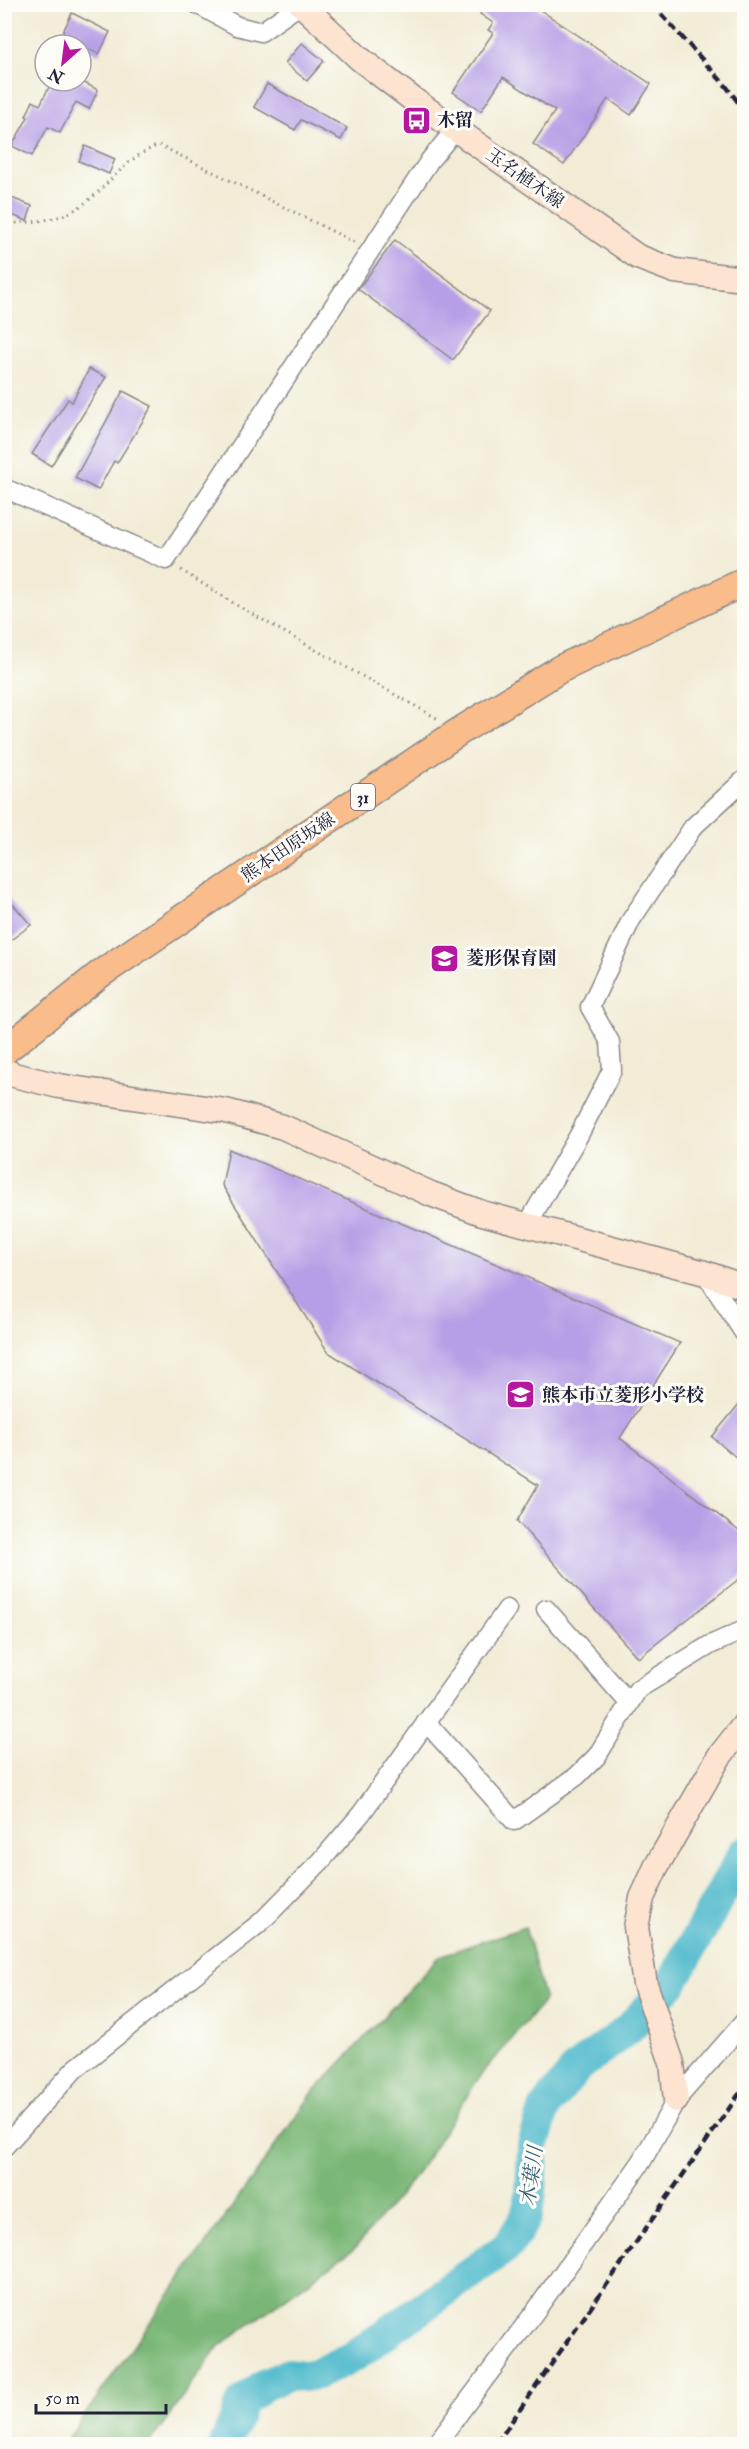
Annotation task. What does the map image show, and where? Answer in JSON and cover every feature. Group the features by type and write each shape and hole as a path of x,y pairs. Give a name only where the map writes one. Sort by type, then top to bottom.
{"main road":[{"name":"熊本田原坂線","path":"4,1051 100,974 460,731 560,669 744,582"}],"street":[{"path":"197,4 237,26 261,32 301,4"},
{"name":"玉名植木線","path":"301,4 360,59 455,130 638,257 675,271 744,279"},
{"path":"4,488 166,560 430,160 455,130"},
{"path":"526,1227 579,1135 612,1070 610,1042 590,1007 632,920 693,827 744,780"},
{"path":"4,1070 14,1075 59,1086 226,1111 283,1127 431,1194 526,1227 705,1273 744,1287"},
{"path":"705,1273 744,1333"},
{"path":"4,2147 75,2069 261,1922 321,1861 361,1814 507,1609"},
{"path":"546,1609 629,1703"},
{"path":"426,1722 514,1821 577,1776 597,1756 638,1689 710,1645 744,1629"},
{"path":"676,2100 672,2063 645,1984 636,1928 642,1898 656,1867 719,1757 744,1725"},
{"path":"436,2445 537,2309 642,2161 676,2100 744,2022"}],"path":[{"path":"4,225 41,221 76,209 98,192 126,163 139,153 159,145 372,250"},
{"path":"166,560 238,606 460,731"}],"green space":[{"path":"525,1927 545,2000 480,2076 413,2179 355,2248 219,2346 149,2444 64,2444 312,2094 440,1956"}],"building":[{"path":"486,4 531,4 651,84 631,115 608,99 564,165 533,144 555,111 503,77 481,111 453,92 493,33 488,30 493,23 480,14"},
{"path":"72,13 110,32 99,54 93,51 93,33 62,33"},
{"path":"302,43 324,61 307,81 285,63"},
{"path":"267,84 347,128 341,140 301,120 295,130 254,107"},
{"path":"93,87 98,90 89,109 76,102 60,133 48,127 32,156 12,146 28,117 26,116 33,101 40,105 46,93 93,93"},
{"path":"85,146 115,159 109,174 79,161"},
{"path":"4,195 32,206 27,221 4,212"},
{"path":"395,240 490,311 453,360 358,289"},
{"path":"89,369 106,377 51,466 32,454 68,399 72,402"},
{"path":"123,391 152,406 117,463 114,461 98,490 75,478"},
{"path":"4,894 31,925 4,945"},
{"name":"熊本市立菱形小学校","path":"229,1149 680,1343 620,1438 744,1535 744,1575 638,1658 517,1521 538,1485 328,1352 222,1185"},
{"path":"744,1398 744,1464 712,1437"}],"waterway":[{"name":"木葉川","path":"225,2444 243,2401 264,2385 289,2374 304,2376 317,2374 356,2355 508,2246 526,2217 531,2193 533,2146 545,2107 577,2068 627,2030 672,1983 744,1852"}],"railway":[{"path":"652,4 726,86 744,110"},
{"path":"496,2444 744,2087"}],"place":[{"name":"木留","path":"416,120"},
{"name":"菱形保育園","path":"445,958"},
{"name":"熊本市立菱形小学校","path":"521,1395"}]}
